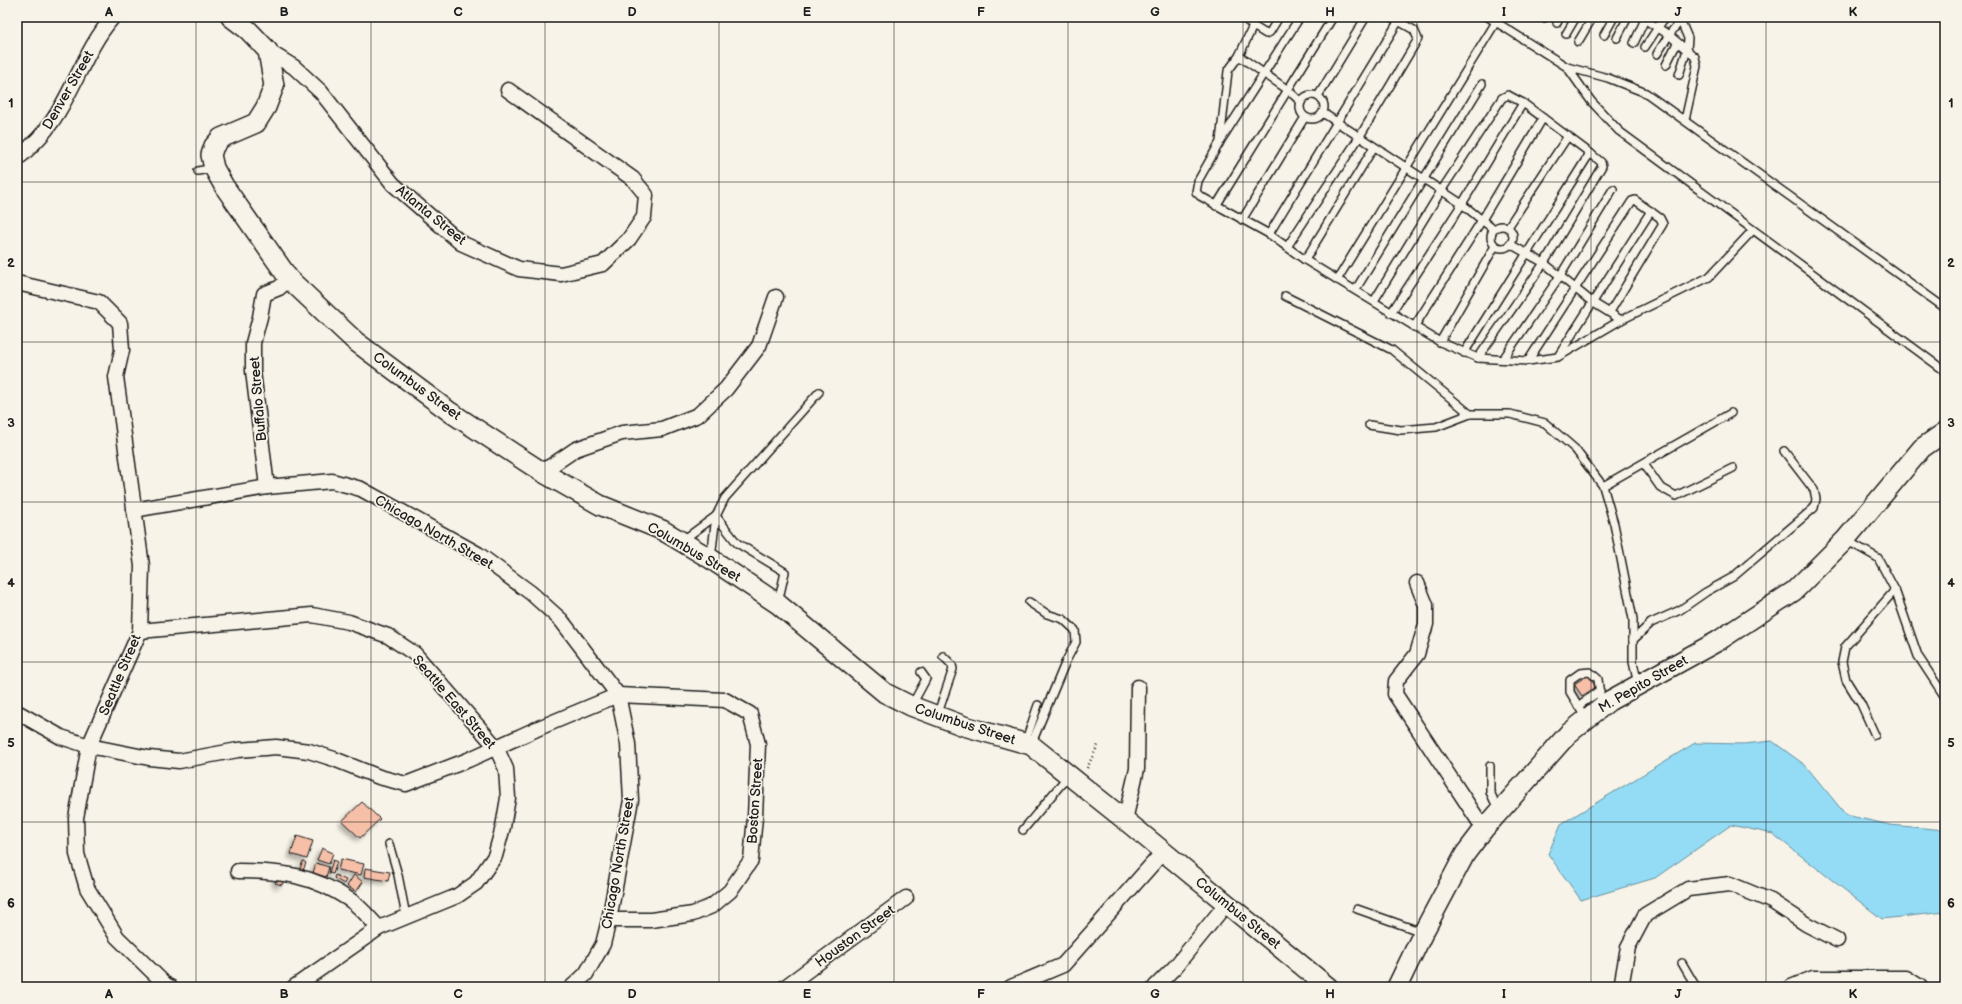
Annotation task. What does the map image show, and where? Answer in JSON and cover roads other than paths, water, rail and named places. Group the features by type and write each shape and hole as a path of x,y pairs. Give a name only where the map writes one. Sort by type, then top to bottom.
{"street":[{"name":"Denver Street","path":"17,158 41,137 58,112 102,30 113,17"},
{"path":"231,17 248,30 268,51"},
{"name":"Atlanta Street","path":"268,51 294,67 321,92 393,184 462,243 520,270 561,274 603,264 628,239 644,217 646,195 633,179 508,90"},
{"name":"Columbus Street","path":"268,51 274,86 266,107 256,123 221,138 214,146 206,169 224,186 289,279 355,341 450,412 542,472 600,505 662,530 711,559 778,604 886,693 911,706 936,716 964,726 1028,744 1125,820 1328,987"},
{"name":"Buffalo Street","path":"267,487 253,371 253,343 264,294 279,288 289,279"},
{"name":"Seattle Street","path":"17,283 99,302 120,323 122,350 116,377 142,566 140,631 89,746 76,818 77,854 87,888 117,937 167,986 170,987"},
{"path":"542,472 576,449 622,433 662,429 698,415 726,389 759,346 776,297"},
{"name":"M. Pepito Street","path":"1397,987 1465,854 1484,829 1568,734 1582,712 1600,699 1608,701 1718,642 1794,591 1845,540 1922,448 1945,432"},
{"name":"Chicago North Street","path":"134,510 267,487 332,481 361,489 478,554 531,593 561,620 618,695 628,744 631,800 609,920 602,944 586,974 572,987"},
{"path":"1417,583 1426,605 1426,624 1417,654 1396,681 1395,694 1484,829"},
{"name":"Seattle East Street","path":"140,631 312,615 349,622 388,636 415,654 496,747 506,769 508,798 503,827 495,856 476,883 457,896 379,928 294,987"},
{"path":"1125,820 1137,769 1138,686"},
{"path":"17,712 61,737 89,746 149,758 179,761 238,750 276,747 322,755 379,777 406,784 468,760 618,695"},
{"name":"Boston Street","path":"609,920 651,920 693,914 712,906 730,891 751,860 755,817 758,744 750,714 725,700 618,695"},
{"path":"1011,987 1063,965 1163,852"},
{"path":"238,871 277,871 309,879 350,900 379,928"},
{"path":"1621,987 1628,947 1645,915 1688,889 1730,884 1771,901 1806,924 1837,940"},
{"name":"Houston Street","path":"792,985 906,898"},
{"path":"1155,987 1175,967 1227,903"},
{"path":"1791,987 1814,978 1906,978 1920,987"}],"lane":[{"path":"1242,17 1266,34 1270,32 1279,17"},
{"path":"1300,17 1220,142 1198,181 1196,192 1216,206 1269,234 1305,260 1337,280 1356,289 1440,342 1478,358 1528,361 1558,357 1621,320 1709,277 1753,230"},
{"path":"1216,206 1333,17"},
{"path":"1318,96 1366,17"},
{"path":"1287,247 1360,136 1418,39 1414,30 1391,17"},
{"path":"1488,17 1568,67 1608,78 1646,93 1945,308"},
{"path":"1566,34 1576,17"},
{"path":"1578,42 1593,17"},
{"path":"1604,35 1614,17"},
{"path":"1617,38 1628,17"},
{"path":"1645,47 1665,17"},
{"path":"1634,43 1644,18 1669,35 1695,57 1697,66 1685,120"},
{"path":"1657,54 1680,19"},
{"path":"1679,75 1687,50 1688,38 1680,19"},
{"path":"1220,142 1226,78 1228,71 1239,56 1251,22"},
{"path":"1269,234 1398,22"},
{"path":"1337,280 1496,22"},
{"path":"1666,65 1677,42"},
{"path":"1239,56 1288,90 1301,102 1301,110 1305,117 1313,119 1321,116 1323,113 1324,105 1318,96 1310,95 1301,102"},
{"path":"1568,67 1591,102 1619,131 1945,371"},
{"path":"1356,289 1482,84"},
{"path":"1374,301 1441,191 1502,98 1508,95 1524,103 1590,153 1600,162 1602,166 1544,263 1478,358"},
{"path":"1391,312 1462,204 1524,103"},
{"path":"1323,113 1462,204 1494,229"},
{"path":"1242,220 1305,117"},
{"path":"1414,327 1482,220 1543,118"},
{"path":"1508,227 1568,136"},
{"path":"1305,260 1374,147"},
{"path":"1464,353 1590,153"},
{"path":"1503,359 1560,276 1613,189"},
{"path":"1528,361 1632,201 1636,200 1660,218 1663,224 1610,312"},
{"path":"1558,357 1651,211"},
{"path":"1500,225 1508,227 1511,230 1513,237 1510,244 1504,248 1495,246 1490,235 1494,229 1500,225"},
{"path":"1510,244 1527,252 1544,263 1592,302 1621,320"},
{"path":"1440,342 1495,246"},
{"path":"1285,296 1392,350 1470,414"},
{"path":"711,559 716,516 725,498 819,392"},
{"path":"1603,486 1644,464 1731,413"},
{"path":"1369,425 1401,430 1436,427 1470,414 1510,414 1545,423 1575,449 1603,486 1626,584 1632,620 1633,662 1639,685"},
{"path":"1633,640 1652,623 1680,610 1706,592 1733,577 1814,508 1816,499 1814,490 1784,451"},
{"path":"1644,464 1660,486 1676,496 1733,468"},
{"path":"681,542 716,516"},
{"path":"716,516 737,543 785,572 778,604"},
{"path":"1845,540 1878,558 1895,590 1918,656 1945,697"},
{"path":"1875,735 1863,709 1846,680 1842,662 1845,647 1895,590"},
{"path":"1028,602 1047,614 1063,619 1075,630 1076,642 1028,744"},
{"path":"936,716 953,669 952,665 943,656"},
{"path":"911,706 926,679 921,672"},
{"path":"1582,712 1570,692 1570,680 1584,672 1590,672 1598,679 1600,699"},
{"path":"1028,744 1038,705"},
{"path":"1490,766 1490,792 1500,812"},
{"path":"1023,830 1074,779"},
{"path":"389,844 398,875 406,916"},
{"path":"1357,909 1424,933"},
{"path":"1682,963 1696,987"}],"water":[{"path":"1772,741 1805,765 1846,815 1890,825 1945,830 1945,912 1882,919 1773,834 1731,825 1655,878 1581,900 1548,854 1561,824 1695,743 1744,744"}]}
